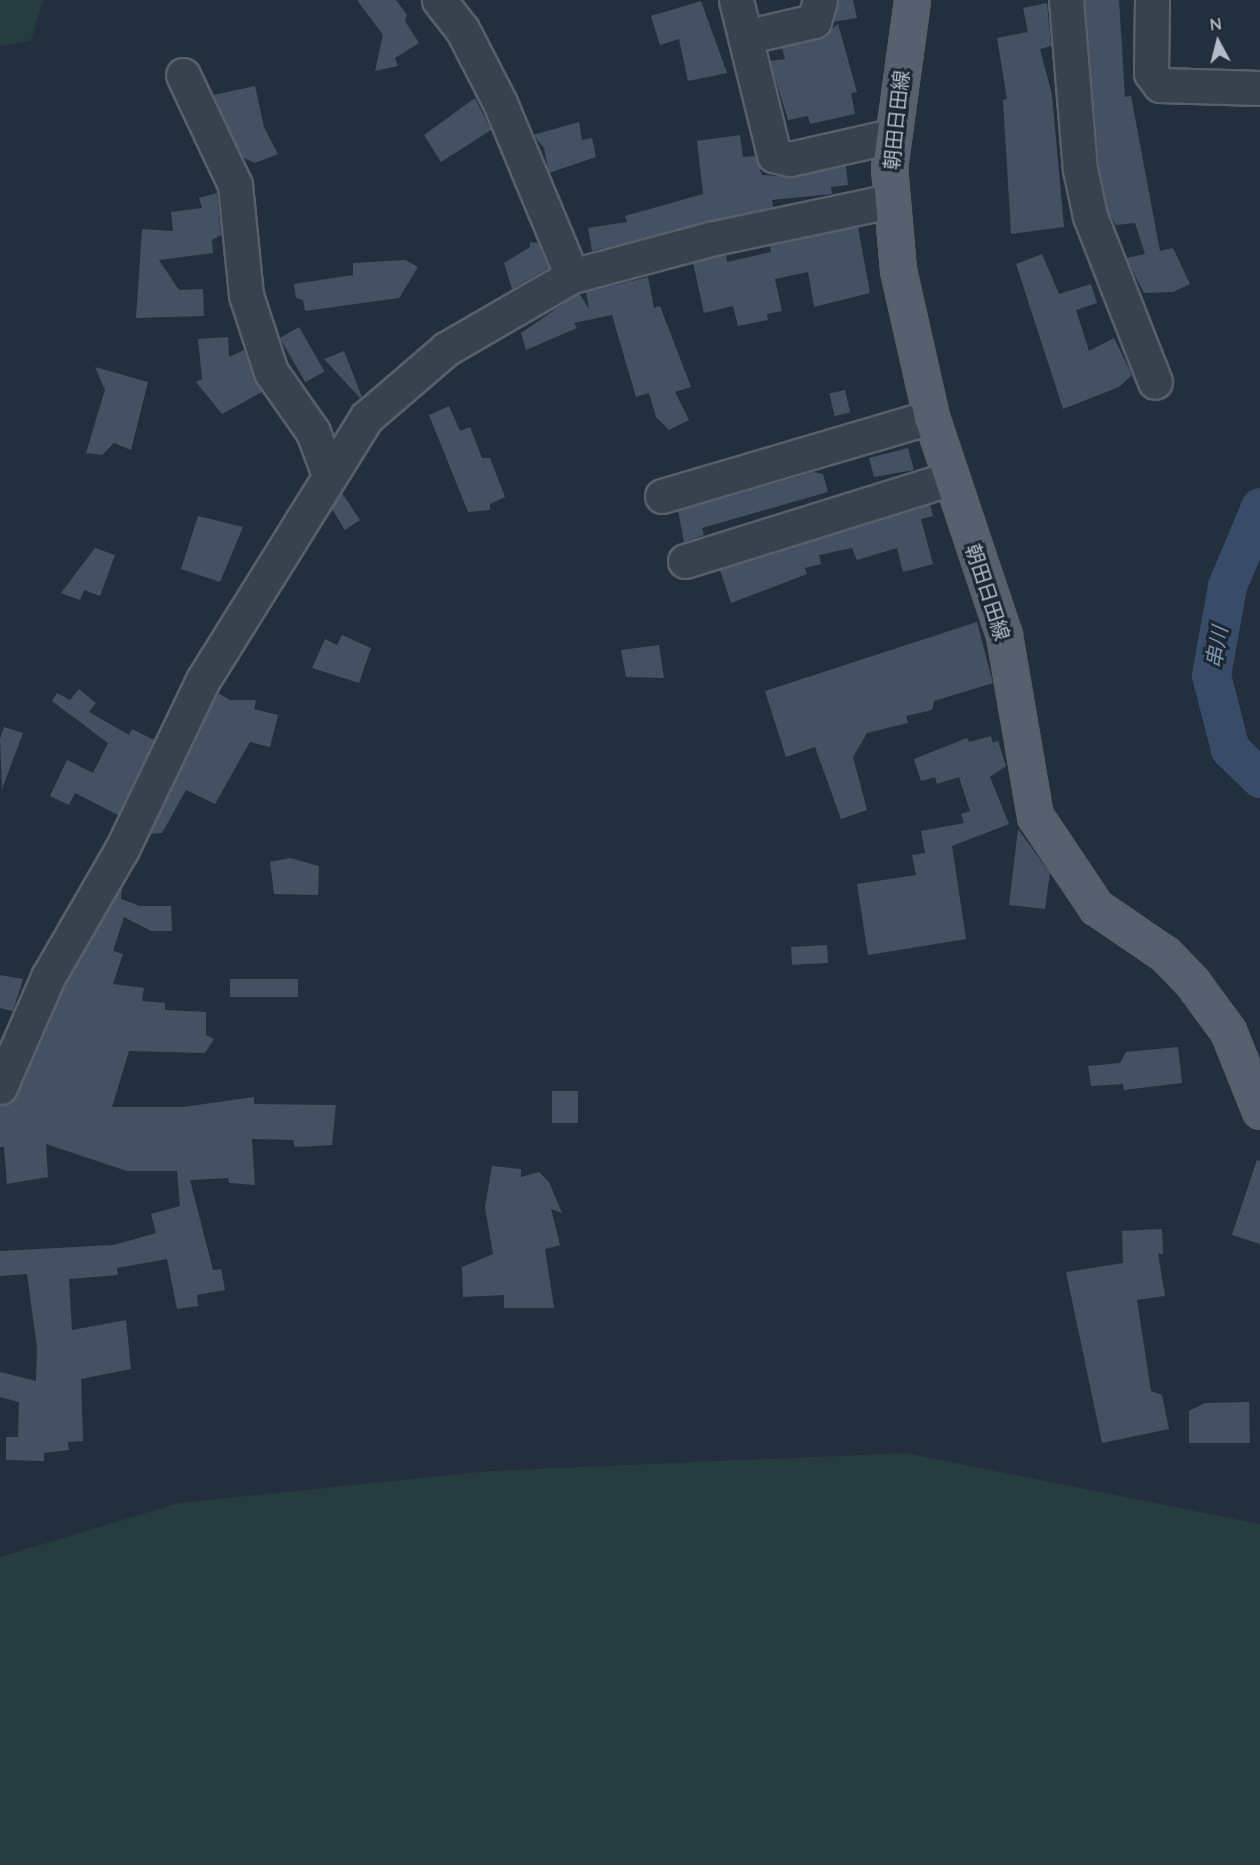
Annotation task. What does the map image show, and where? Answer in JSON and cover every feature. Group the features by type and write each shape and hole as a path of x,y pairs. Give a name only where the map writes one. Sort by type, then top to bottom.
{"main road":[{"name":"朝田日田線","path":"912,0 891,135 890,201 898,270 931,417 949,479 1004,635 1035,816 1096,907 1165,954 1192,982 1227,1031 1260,1111"}],"street":[{"path":"439,0 462,29 500,103 572,276"},
{"path":"736,0 774,155 790,159 891,135"},
{"path":"745,37 814,21 820,0"},
{"path":"1066,0 1080,169 1090,216 1155,382"},
{"path":"1152,0 1151,73 1160,85 1260,88"},
{"path":"183,75 235,185 246,295 271,372 313,432 330,475"},
{"path":"0,1087 48,977 122,849 203,680 367,417 411,376 572,276 710,239 890,201"},
{"path":"662,496 931,417"},
{"path":"685,561 949,479"}],"green space":[{"path":"0,0 43,0 31,41 0,46"},
{"path":"905,1453 1260,1524 1260,1865 0,1865 0,1557 179,1503 490,1471"}],"building":[{"path":"357,0 396,0 407,15 405,21 419,43 395,58 398,66 375,71 383,35"},
{"path":"838,0 853,0 857,18 833,22"},
{"path":"1085,0 1119,0 1125,97 1131,96 1160,251 1173,248 1190,284 1173,292 1144,293 1126,258 1145,254 1135,223 1116,225 1108,211 1099,166"},
{"path":"701,1 727,73 688,81 679,39 660,45 651,16"},
{"path":"1047,3 1051,46 1040,49 1052,95 1064,227 1011,234 1003,100 1007,99 997,38 1028,32 1023,8"},
{"path":"838,24 857,92 851,93 855,114 810,124 808,116 788,120 770,61 785,59 782,48 819,39"},
{"path":"255,86 264,127 278,154 255,163 242,157 213,95"},
{"path":"475,98 491,130 441,162 424,135"},
{"path":"579,122 582,140 592,138 596,157 549,173 544,148 533,135"},
{"path":"740,135 743,157 755,156 762,175 794,177 846,166 848,185 831,187 832,194 772,200 773,207 592,251 588,228 627,222 625,216 703,194 697,141"},
{"path":"217,193 221,235 212,240 213,253 159,260 179,290 203,289 204,316 136,318 142,229 173,231 171,212 202,208 199,198"},
{"path":"858,227 870,293 814,307 808,272 775,279 782,311 767,314 768,320 738,326 733,306 704,313 693,263 726,255 727,262 771,252 770,246"},
{"path":"530,242 538,243 548,268 512,289 504,263 530,247"},
{"path":"1042,254 1059,294 1091,284 1097,303 1076,310 1089,351 1114,338 1132,375 1119,387 1063,409 1016,264"},
{"path":"405,260 418,267 399,298 305,311 303,300 296,298 294,284 353,275 353,263"},
{"path":"648,277 654,308 660,306 691,387 675,392 689,420 669,430 656,417 649,393 636,397 612,315 574,323 577,328 526,350 521,333 579,293 589,309 586,292"},
{"path":"299,327 324,371 305,382 280,338"},
{"path":"228,337 229,357 244,350 262,392 222,414 196,382 202,379 198,339"},
{"path":"344,351 362,397 360,398 324,359"},
{"path":"95,367 148,382 131,450 114,443 102,455 86,453 105,390"},
{"path":"845,390 850,412 835,416 829,394"},
{"path":"449,406 460,431 470,427 482,458 490,458 505,497 490,504 490,510 468,512 429,415"},
{"path":"908,448 914,470 874,477 869,458"},
{"path":"814,472 823,474 828,492 702,528 704,535 684,542 678,511"},
{"path":"342,493 360,520 345,530 332,509"},
{"path":"930,504 933,516 921,519 933,564 903,572 897,548 857,560 852,548 819,555 821,564 805,568 807,574 731,603 720,570"},
{"path":"198,516 243,527 220,582 181,569"},
{"path":"95,548 115,555 100,596 84,590 80,600 61,593"},
{"path":"977,622 993,683 934,701 932,710 906,716 908,723 867,733 853,757 867,810 841,819 815,747 786,757 765,691"},
{"path":"342,635 371,648 359,683 312,668 325,639 337,645"},
{"path":"659,645 664,678 626,677 621,650"},
{"path":"79,689 96,703 89,712 129,735 132,729 154,740 118,815 75,793 69,805 50,796 67,760 93,773 108,743 52,701 57,693 70,700"},
{"path":"218,693 230,700 256,700 254,709 278,715 270,747 250,742 215,804 186,790 162,833 150,834"},
{"path":"4,727 23,733 2,789 0,739"},
{"path":"991,736 993,743 998,741 1006,766 990,777 1009,824 952,846 966,939 868,955 857,884 916,875 912,855 925,853 921,831 964,823 961,814 970,811 959,777 937,784 935,777 921,781 914,759 967,738 969,742"},
{"path":"1018,829 1050,873 1045,909 1009,905"},
{"path":"290,858 319,866 318,895 274,894 270,862"},
{"path":"122,887 121,899 140,906 171,906 172,931 151,931 124,917 113,951 123,954 113,984 144,988 142,1001 165,1003 165,1010 206,1012 206,1035 214,1039 205,1053 129,1051 112,1107 183,1107 254,1097 254,1104 336,1105 332,1145 295,1147 293,1140 252,1139 255,1185 229,1183 228,1178 190,1180 213,1270 221,1269 225,1290 197,1295 198,1306 177,1309 167,1259 117,1268 118,1275 69,1279 72,1330 126,1320 131,1369 81,1379 83,1441 68,1442 69,1450 44,1453 44,1461 6,1460 6,1437 18,1437 19,1402 0,1397 0,1372 36,1381 37,1348 27,1274 0,1276 0,1251 114,1245 156,1233 151,1214 180,1206 177,1171 127,1171 46,1144 48,1177 7,1184 4,1147 0,1147 0,1105 17,1095 67,982"},
{"path":"827,945 828,963 792,965 791,947"},
{"path":"0,975 23,979 13,1011 0,1008"},
{"path":"230,979 298,979 298,997 230,997"},
{"path":"1178,1047 1182,1083 1124,1090 1123,1084 1091,1086 1088,1066 1120,1063 1126,1052"},
{"path":"552,1091 578,1091 578,1123 552,1123"},
{"path":"1257,1160 1260,1161 1260,1244 1232,1235"},
{"path":"492,1166 521,1169 521,1177 539,1172 549,1182 562,1213 551,1209 560,1245 545,1249 554,1308 504,1308 504,1295 463,1297 462,1267 493,1254 485,1207"},
{"path":"1162,1229 1163,1254 1158,1254 1165,1296 1137,1300 1151,1391 1162,1395 1169,1429 1102,1443 1066,1272 1123,1263 1122,1231"},
{"path":"1249,1402 1250,1443 1189,1443 1189,1411 1205,1403"}],"waterway":[{"name":"串川","path":"1260,507 1227,586 1211,675 1230,749 1260,778"}]}
